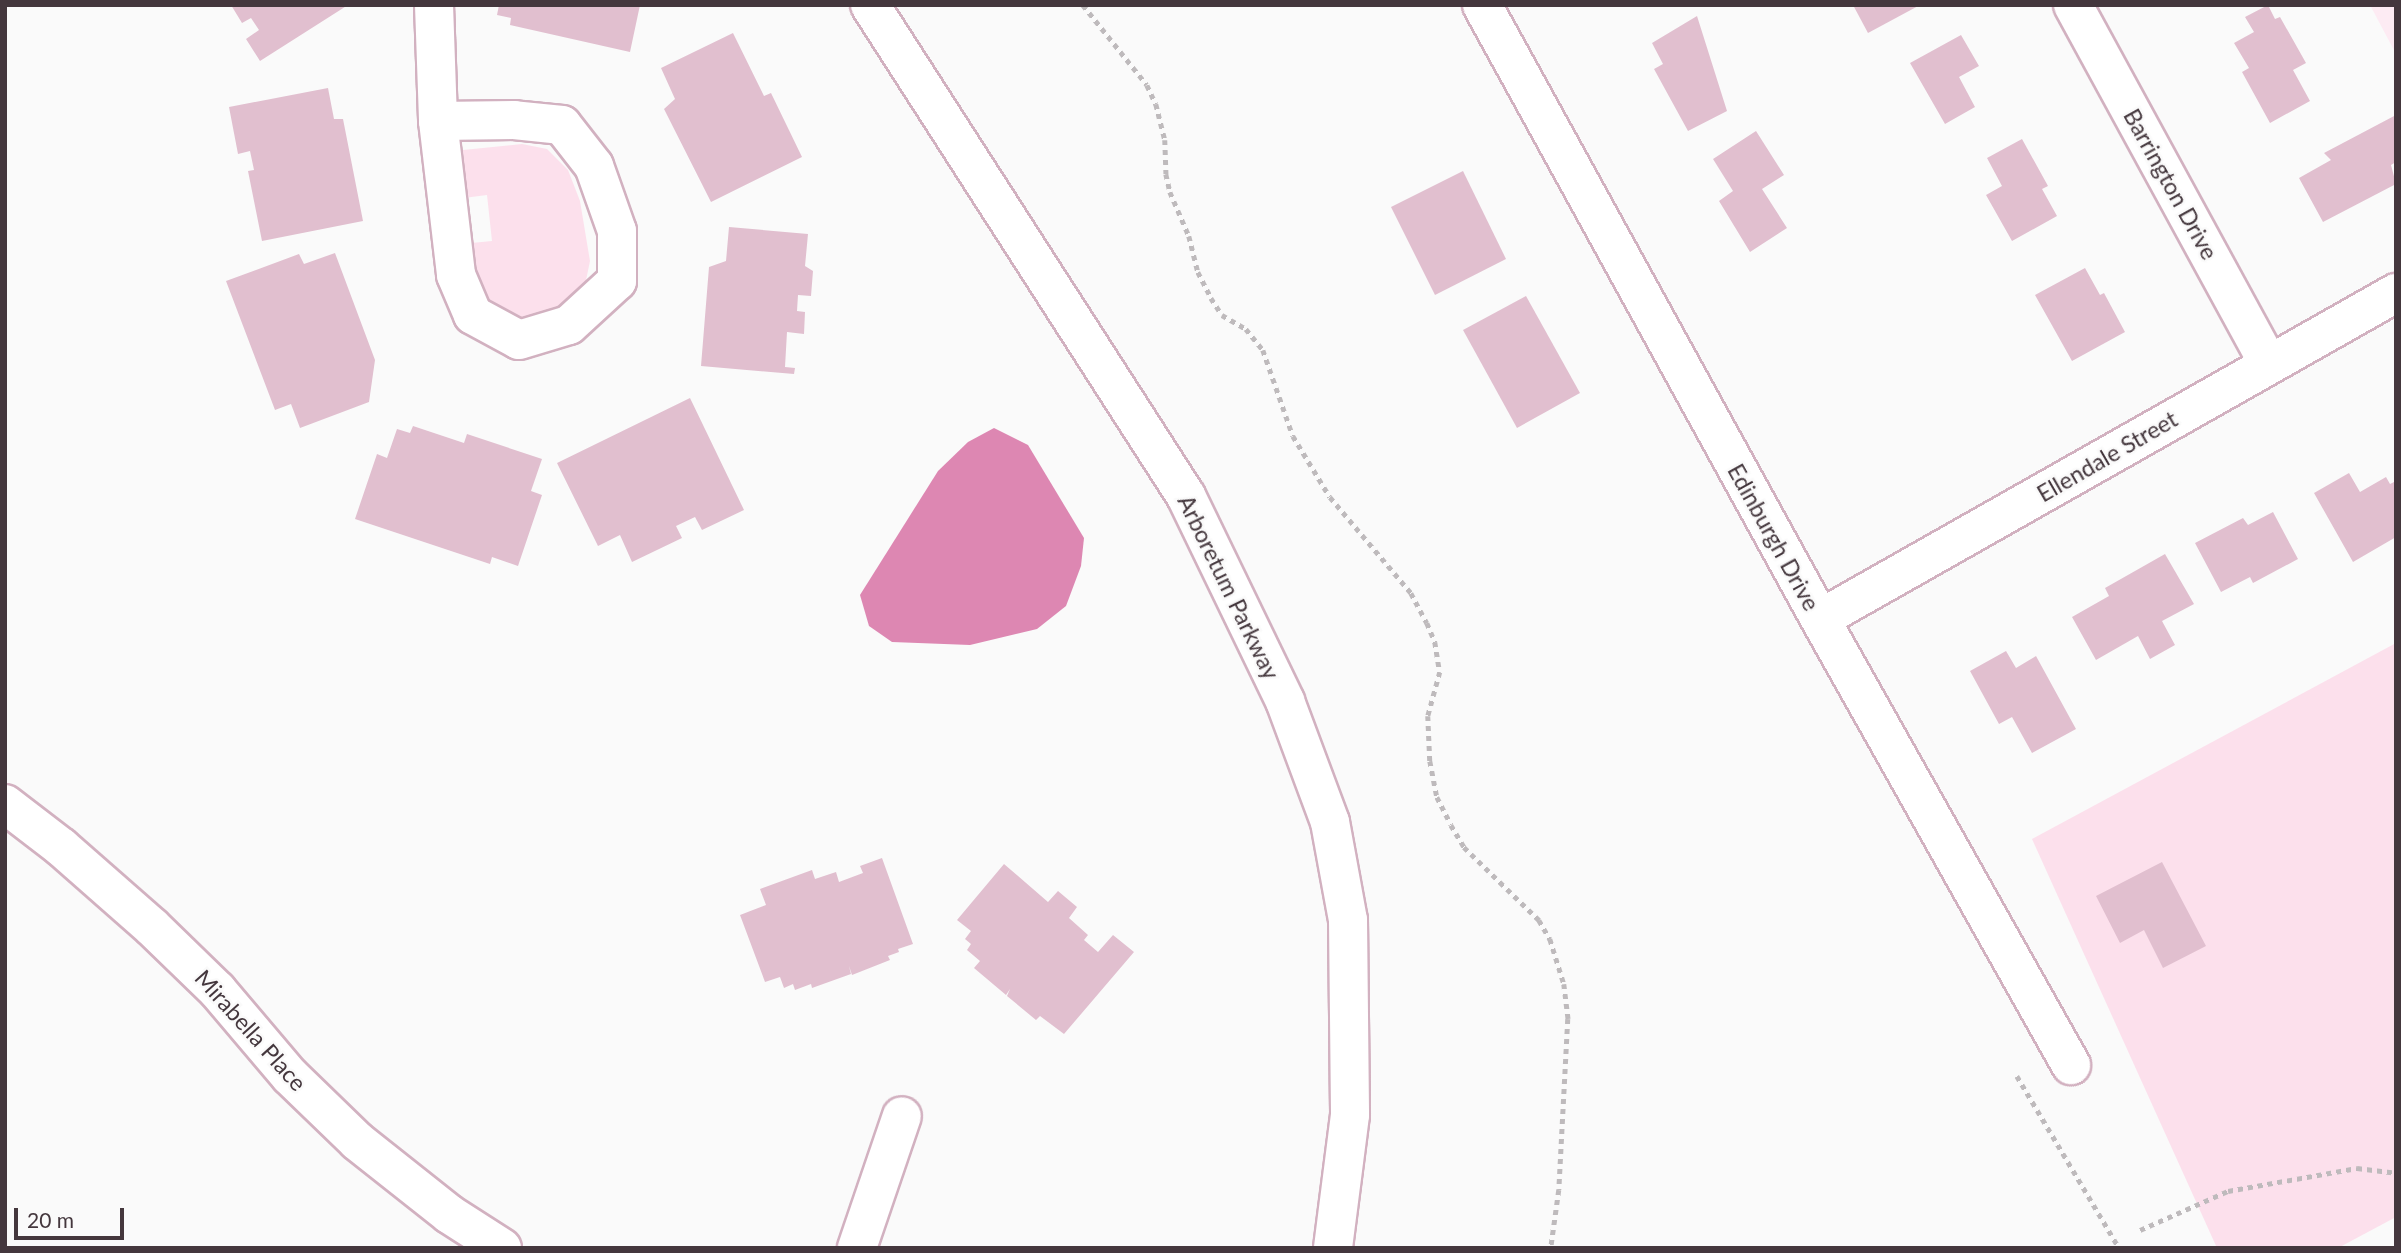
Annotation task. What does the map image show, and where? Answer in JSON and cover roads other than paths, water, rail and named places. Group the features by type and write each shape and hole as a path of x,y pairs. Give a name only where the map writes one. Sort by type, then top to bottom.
{"street":[{"path":"434,5 438,121 456,275 473,315 519,340 569,325 617,281 617,231 594,166 562,125 514,120 438,121"},
{"name":"Arboretum Parkway","path":"870,5 1186,496 1252,628 1290,713 1330,822 1349,920 1350,1115 1334,1248"},
{"name":"Edinburgh Drive","path":"1482,5 1820,620 2071,1065"},
{"name":"Barrington Drive","path":"2073,5 2269,364"},
{"name":"Ellendale Street","path":"1820,620 2396,293"},
{"name":"Mirabella Place","path":"5,804 61,847 152,927 217,990 290,1076 357,1141 449,1214 502,1248"},
{"path":"857,1248 902,1116"}]}
